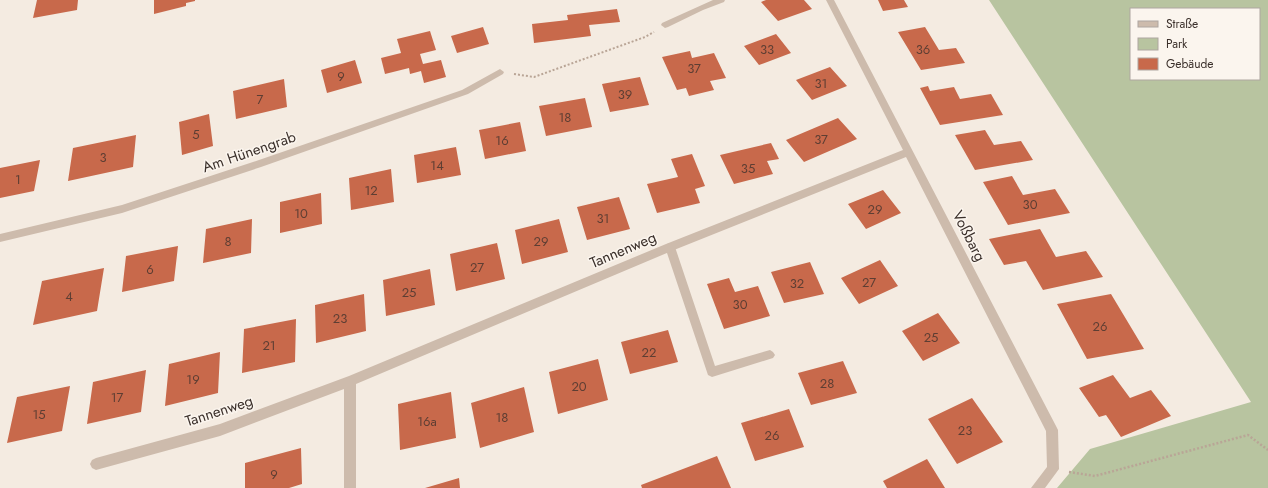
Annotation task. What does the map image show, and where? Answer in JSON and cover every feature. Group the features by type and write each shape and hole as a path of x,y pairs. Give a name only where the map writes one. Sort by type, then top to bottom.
{"street":[{"path":"665,25 700,8 721,0"},
{"name":"Voßbarg","path":"830,0 1052,430 1053,469"},
{"name":"Am Hünengrab","path":"0,238 129,207 465,92 500,72"},
{"name":"Tannenweg","path":"96,464 220,430 350,381 670,248 909,152"},
{"path":"350,381 350,488"},
{"path":"1037,488 1053,469"}],"lane":[{"path":"670,248 712,372 770,355"}],"path":[{"path":"500,72 534,77 645,37 665,25"},
{"path":"1053,469 1095,476 1248,435 1268,450"}],"green space":[{"path":"989,0 1268,0 1268,488 1057,488 1090,449 1251,402"}],"building":[{"path":"37,0 78,0 77,10 33,18"},
{"path":"154,0 195,1 186,3 186,6 154,14"},
{"path":"766,0 804,0 812,9 778,21 761,2"},
{"path":"878,0 904,0 908,7 883,11"},
{"path":"617,9 620,22 589,25 591,36 534,43 532,24 568,20 567,15"},
{"path":"483,27 489,44 457,53 451,36"},
{"path":"925,27 939,50 956,48 965,63 921,70 898,32"},
{"path":"430,31 436,50 420,54 423,64 441,60 446,77 424,83 421,71 410,74 409,68 385,74 381,58 401,53 397,39"},
{"path":"776,34 791,53 759,65 744,46"},
{"path":"690,51 692,58 714,53 726,78 710,81 714,90 689,96 686,88 677,90 662,57"},
{"path":"355,60 362,83 327,93 321,70"},
{"path":"830,67 847,86 812,100 796,80"},
{"path":"640,77 649,105 610,112 602,84"},
{"path":"284,79 287,107 236,119 233,91"},
{"path":"928,86 930,91 954,87 960,99 991,94 1003,115 940,125 920,88"},
{"path":"585,98 592,127 546,136 539,106"},
{"path":"209,114 213,146 182,155 179,122"},
{"path":"838,118 857,139 804,162 786,140"},
{"path":"520,122 526,151 485,159 479,130"},
{"path":"985,130 994,145 1021,141 1033,160 975,170 955,135"},
{"path":"136,135 133,167 68,181 73,148"},
{"path":"771,143 779,159 767,161 773,174 734,184 720,155"},
{"path":"456,147 461,175 417,183 414,155"},
{"path":"692,154 705,186 695,189 700,203 657,213 647,184 678,177 671,159"},
{"path":"40,160 34,191 0,198 0,168"},
{"path":"391,169 394,202 351,210 349,178"},
{"path":"1012,176 1023,195 1055,189 1070,213 1008,225 983,182"},
{"path":"883,190 901,213 866,229 848,204"},
{"path":"321,193 322,224 280,233 280,202"},
{"path":"619,197 630,229 587,240 577,207"},
{"path":"252,219 251,253 203,263 206,229"},
{"path":"559,219 568,252 522,264 515,230"},
{"path":"1040,229 1056,257 1086,251 1103,277 1043,290 1026,261 1004,265 989,239"},
{"path":"497,243 505,279 456,291 450,254"},
{"path":"178,246 174,281 122,292 126,256"},
{"path":"880,260 898,286 859,304 841,278"},
{"path":"810,262 824,294 784,303 771,272"},
{"path":"104,268 97,311 33,325 42,281"},
{"path":"430,269 435,305 386,316 383,280"},
{"path":"729,278 735,292 758,286 770,316 724,329 707,284"},
{"path":"364,294 366,331 316,343 315,305"},
{"path":"1111,294 1144,349 1087,359 1057,304"},
{"path":"938,313 960,343 923,361 902,331"},
{"path":"296,319 295,362 242,373 244,329"},
{"path":"668,330 678,362 630,374 621,342"},
{"path":"220,352 218,393 165,406 169,364"},
{"path":"598,359 608,400 558,414 549,372"},
{"path":"843,361 857,393 811,405 798,373"},
{"path":"146,370 141,412 87,424 93,382"},
{"path":"1113,375 1130,398 1151,390 1171,416 1121,437 1106,415 1099,417 1079,388"},
{"path":"70,386 62,431 7,443 17,397"},
{"path":"524,387 534,432 480,448 471,403"},
{"path":"451,392 456,438 400,450 398,404"},
{"path":"972,398 1003,442 957,464 928,419"},
{"path":"789,409 804,447 755,461 741,423"},
{"path":"301,448 302,484 289,488 245,488 245,463"},
{"path":"717,456 731,488 642,488 641,485"},
{"path":"927,459 945,488 887,488 883,481"},
{"path":"459,478 460,488 425,488"}]}
